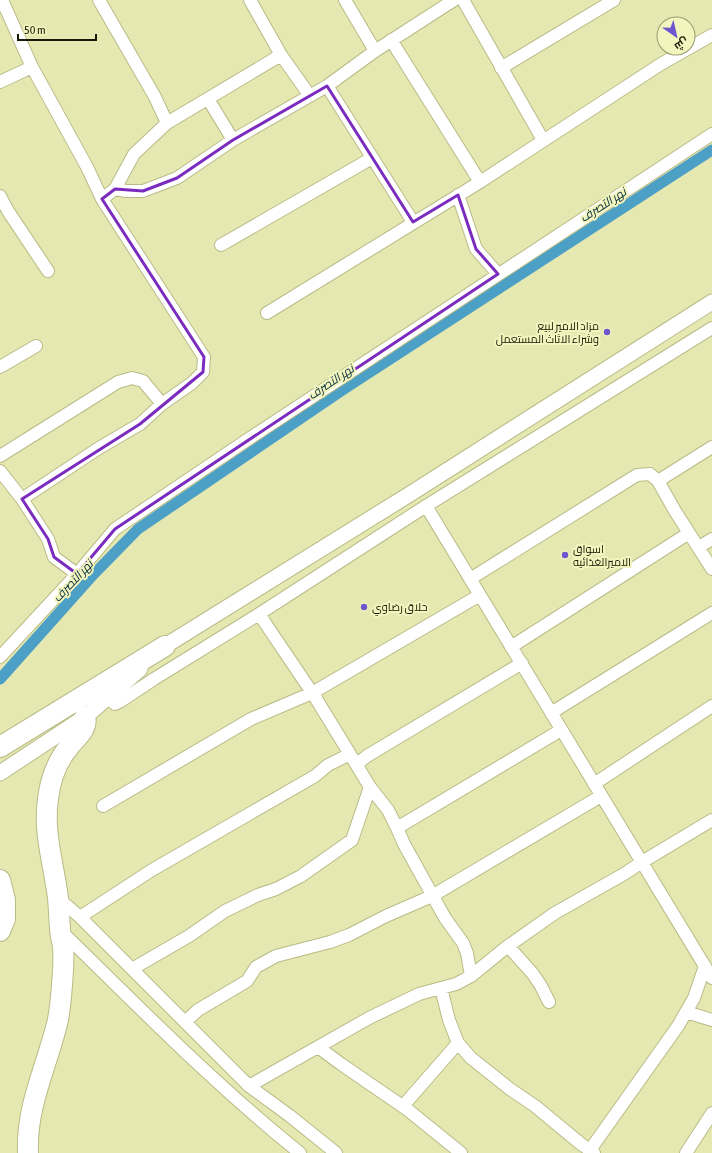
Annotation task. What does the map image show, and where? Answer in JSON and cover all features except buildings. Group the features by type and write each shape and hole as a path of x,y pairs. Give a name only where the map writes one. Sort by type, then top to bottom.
{"highway":[{"path":"0,747 165,646"},
{"path":"28,1153 27,1137 30,1116 58,1016 62,978 63,947 60,930 58,898 47,834 48,800 52,781 58,764 68,748 86,727 87,722 85,717"},
{"path":"0,880 5,900 5,919 0,932"}],"street":[{"path":"2,0 32,67 87,167 102,199 204,357 203,372 162,404 140,424 99,448 22,499"},
{"path":"99,0 156,97 167,123"},
{"path":"250,0 280,55 310,96"},
{"path":"345,0 375,51"},
{"path":"463,0 543,140"},
{"path":"501,68 614,0"},
{"path":"115,189 143,192 177,178 232,140 327,86 375,51 448,2"},
{"path":"267,313 480,182 661,64 712,35"},
{"path":"391,40 480,182"},
{"path":"102,199 115,189 134,154 167,123 280,55"},
{"path":"0,82 32,67"},
{"path":"327,86 413,222"},
{"path":"208,99 232,140"},
{"path":"0,657 77,574 115,529 247,440 712,134"},
{"path":"221,245 372,158"},
{"path":"458,195 476,249 498,274"},
{"path":"0,196 8,211 48,271"},
{"path":"0,773 85,717 165,646 417,490 712,302"},
{"path":"107,698 114,704 122,701 154,678 259,614 426,506 712,328"},
{"path":"0,367 36,346"},
{"path":"0,456 118,382 132,378 143,381 162,404"},
{"path":"658,481 712,447"},
{"path":"0,471 22,499 48,539 54,556 77,574"},
{"path":"470,578 637,475 650,474 658,481 675,512 712,569"},
{"path":"426,506 712,978"},
{"path":"512,646 689,533"},
{"path":"699,547 712,539"},
{"path":"103,806 251,719 312,693 480,595"},
{"path":"551,713 712,613"},
{"path":"259,614 312,693 370,787 388,810 398,828 404,844 432,896 445,918 463,943 467,953 471,976"},
{"path":"357,764 367,756 522,663"},
{"path":"594,784 712,706"},
{"path":"398,828 561,730"},
{"path":"80,917 152,870 308,780 328,765 350,754"},
{"path":"132,970 189,936 225,911 258,895 276,889 301,876 352,840 370,787"},
{"path":"185,1022 198,1010 247,981 256,967 276,956 330,942 349,935 386,916 432,896 601,796"},
{"path":"249,1086 369,1018 419,994 456,984 471,976 508,946 555,913 624,874 712,820"},
{"path":"58,898 80,917 249,1086 290,1116 336,1153"},
{"path":"60,930 250,1111 300,1153"},
{"path":"508,946 533,974 549,1002"},
{"path":"441,988 449,1020 458,1043 471,1058 510,1089 535,1106 592,1152 678,1026 694,998 705,966"},
{"path":"686,1012 712,1020"},
{"path":"403,1106 458,1043"},
{"path":"318,1046 341,1064 403,1106 461,1153"},
{"path":"216,1079 230,1067"},
{"path":"686,1153 712,1113"}],"highlighted area":[{"path":"327,86 413,222 458,195 476,249 498,274 115,529 77,574 54,557 48,539 22,499 140,424 203,372 204,357 102,199 115,189 143,191 177,178 233,140"}],"waterway":[{"name":"نهر التصرف","path":"0,679 91,577 138,529 344,389 712,150"}],"place":[{"name":"مزاد الامير لبيع وشراء الاثاث المستعمل","path":"607,332"},
{"name":"اسواق الاميرالغذائيه","path":"565,555"},
{"name":"حلاق رضاوي","path":"364,607"}]}
